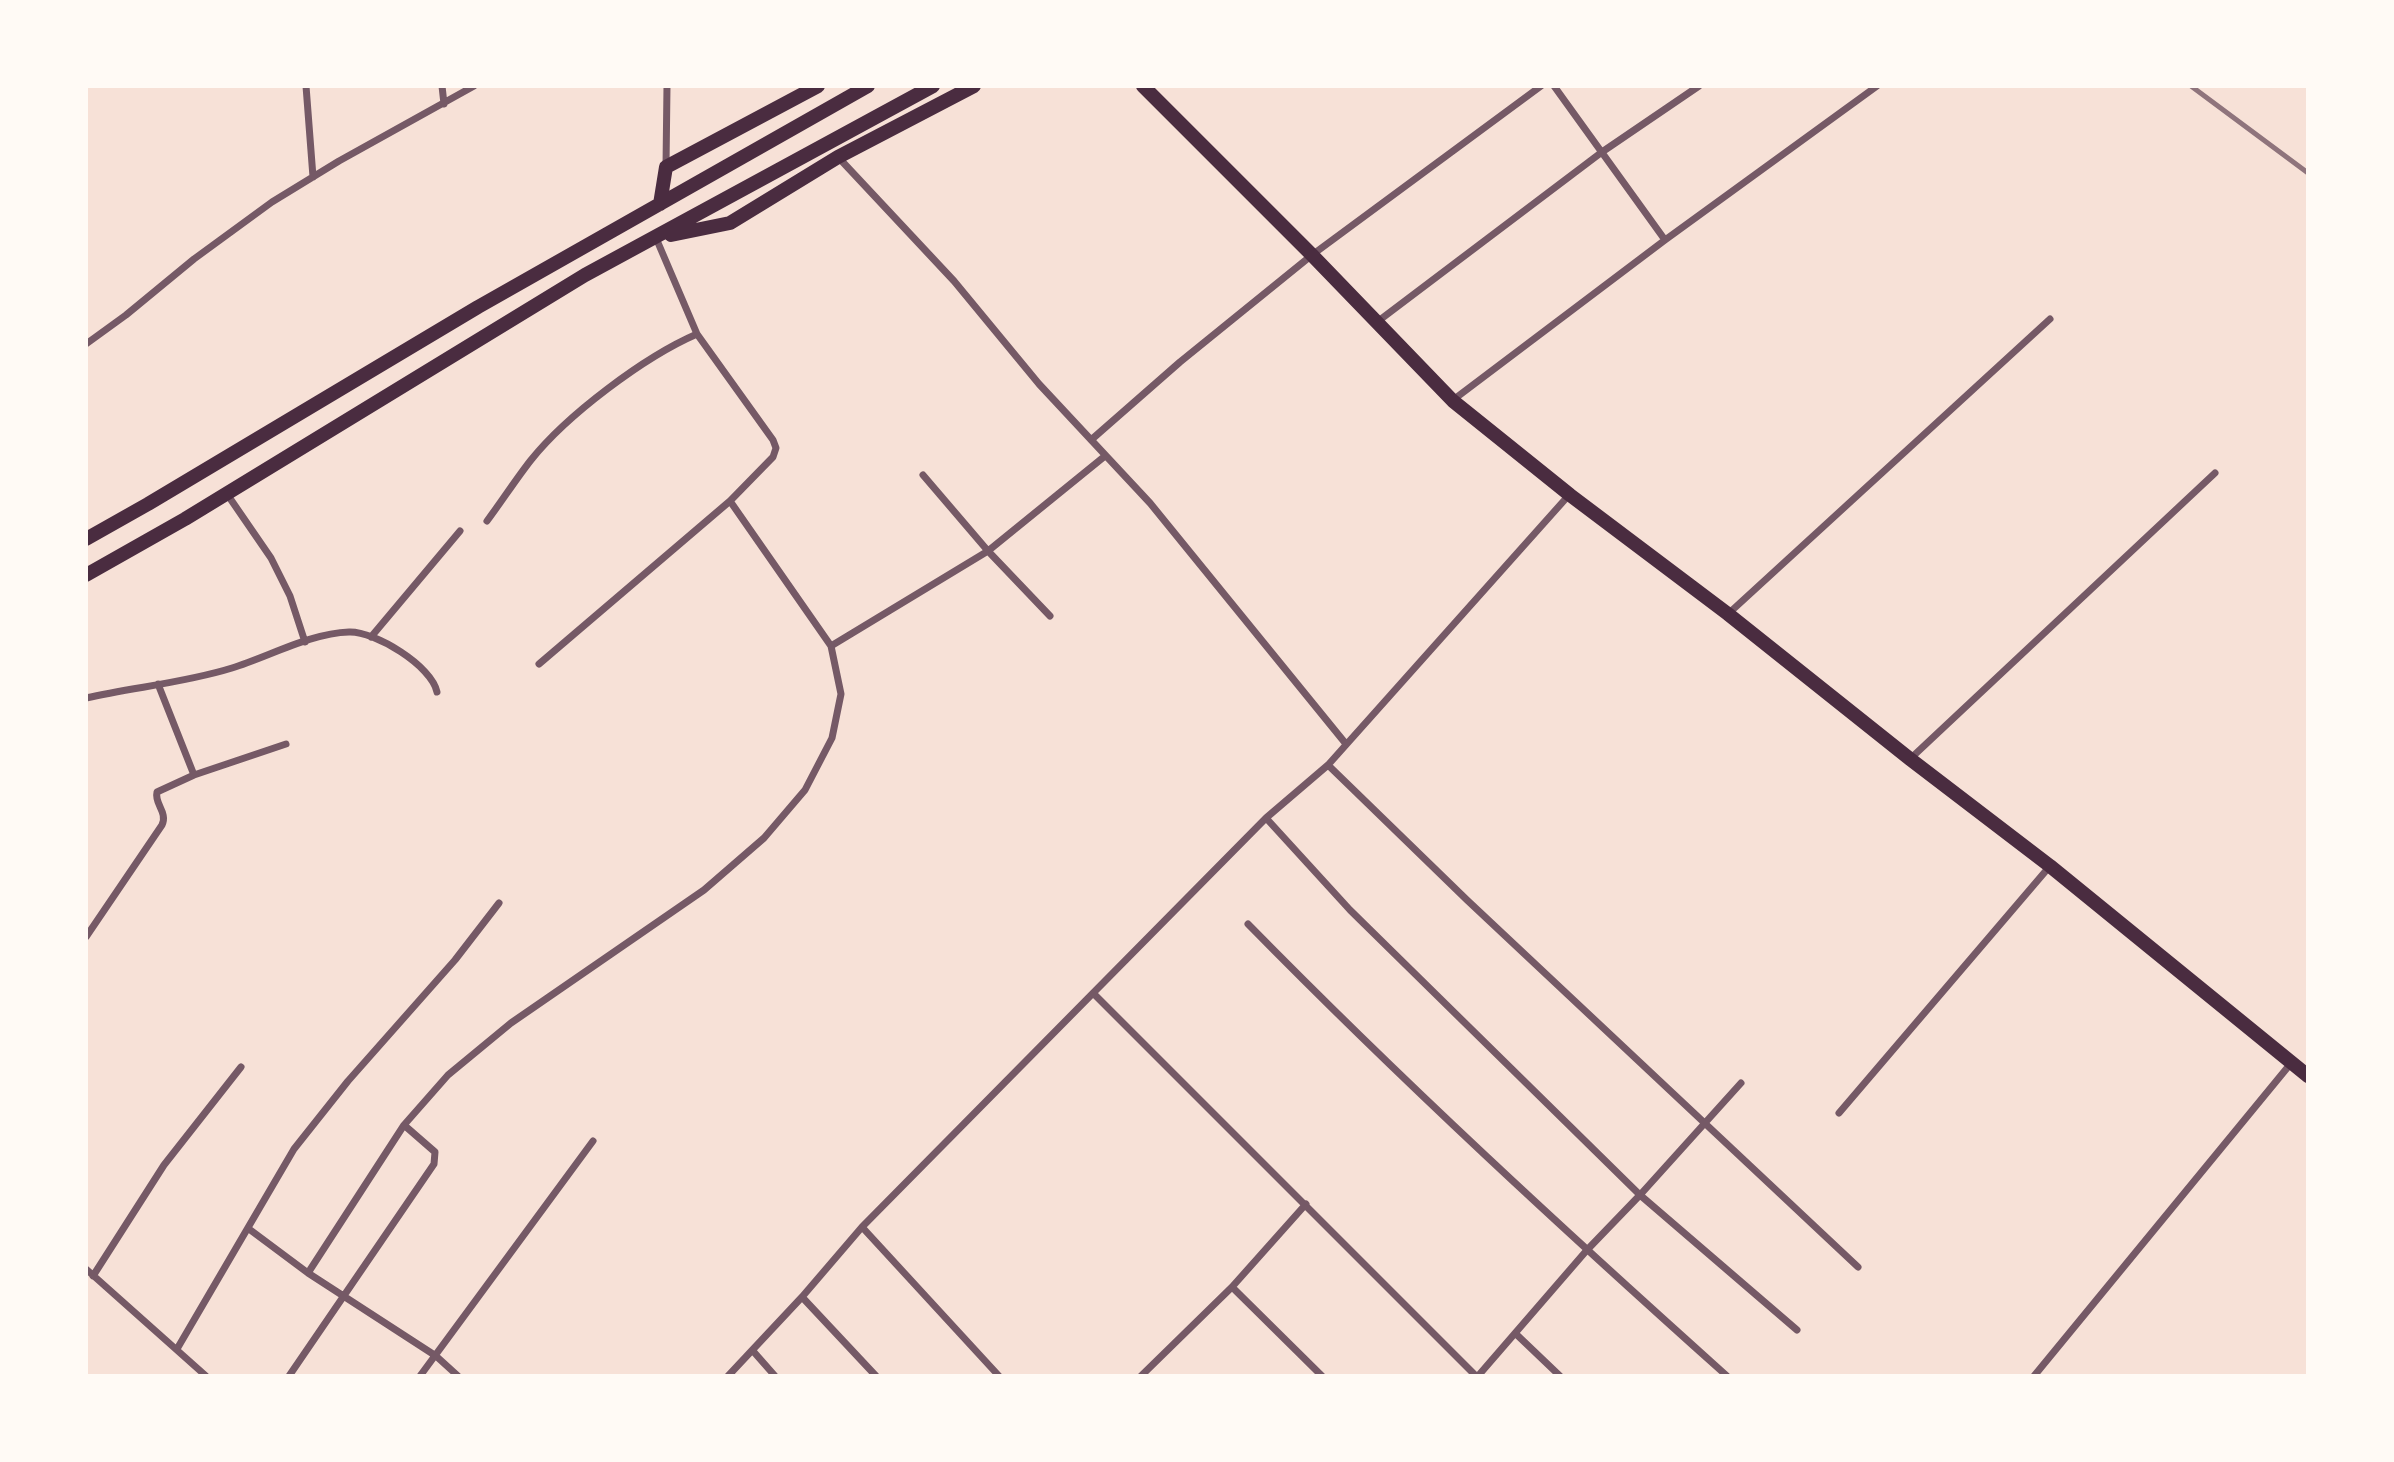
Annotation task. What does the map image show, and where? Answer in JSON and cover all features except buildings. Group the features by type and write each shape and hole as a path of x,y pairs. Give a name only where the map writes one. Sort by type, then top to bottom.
{"main road":[{"path":"662,203 666,167 818,86"},
{"path":"86,538 160,497 478,307 868,86"},
{"path":"86,575 227,493 585,275 933,86"},
{"path":"656,238 730,223 838,157 974,86"},
{"path":"1143,86 1453,401 1570,495 1728,614 2050,866 2308,1076"}],"street":[{"path":"306,86 313,177"},
{"path":"442,86 444,104"},
{"path":"86,344 126,315 194,258 272,202 474,86"},
{"path":"666,167 667,86"},
{"path":"1091,440 1180,362 1312,255 1541,86"},
{"path":"1554,86 1665,240"},
{"path":"1377,321 1602,152 1699,86"},
{"path":"1453,401 1665,240 1877,86"},
{"path":"838,157 954,281 1039,384 1150,503 1346,744"},
{"path":"539,664 730,501 767,465 776,448 773,440 696,334 656,238"},
{"path":"1728,614 2050,319"},
{"path":"487,521 532,458 578,413 663,351 696,334"},
{"path":"831,646 988,551 1105,456"},
{"path":"1910,759 2215,473"},
{"path":"923,475 988,551 1050,616"},
{"path":"227,493 271,558 290,596 304,642"},
{"path":"728,1376 802,1297 862,1227 1266,818 1328,765 1570,495"},
{"path":"308,1273 404,1125 448,1075 511,1023 704,890 764,838 805,790 832,738 841,694 831,646 730,501"},
{"path":"371,637 460,531"},
{"path":"86,698 188,680 232,668 330,634 352,632 371,637 418,664 430,676 437,692"},
{"path":"158,684 194,775"},
{"path":"86,937 162,825 164,812 157,800 157,792 194,775 286,744"},
{"path":"1328,765 1858,1267"},
{"path":"1266,818 1350,910 1640,1195 1797,1330"},
{"path":"1839,1113 2050,866"},
{"path":"177,1349 302,1140 348,1081 455,960 499,903"},
{"path":"1248,925 1587,1250 1727,1376"},
{"path":"1094,994 1477,1376 1587,1250 1741,1083"},
{"path":"2034,1376 2292,1062"},
{"path":"93,1276 164,1165 241,1067"},
{"path":"289,1376 436,1158 430,1146 404,1125"},
{"path":"420,1376 593,1141"},
{"path":"1141,1376 1232,1286 1306,1204"},
{"path":"862,1227 999,1376"},
{"path":"248,1229 308,1273 436,1356 458,1376"},
{"path":"86,1269 206,1376"},
{"path":"1232,1286 1322,1376"},
{"path":"802,1297 876,1376"},
{"path":"1516,1334 1560,1376"},
{"path":"752,1351 775,1376"}],"railway":[{"path":"2191,86 2308,173"}]}
